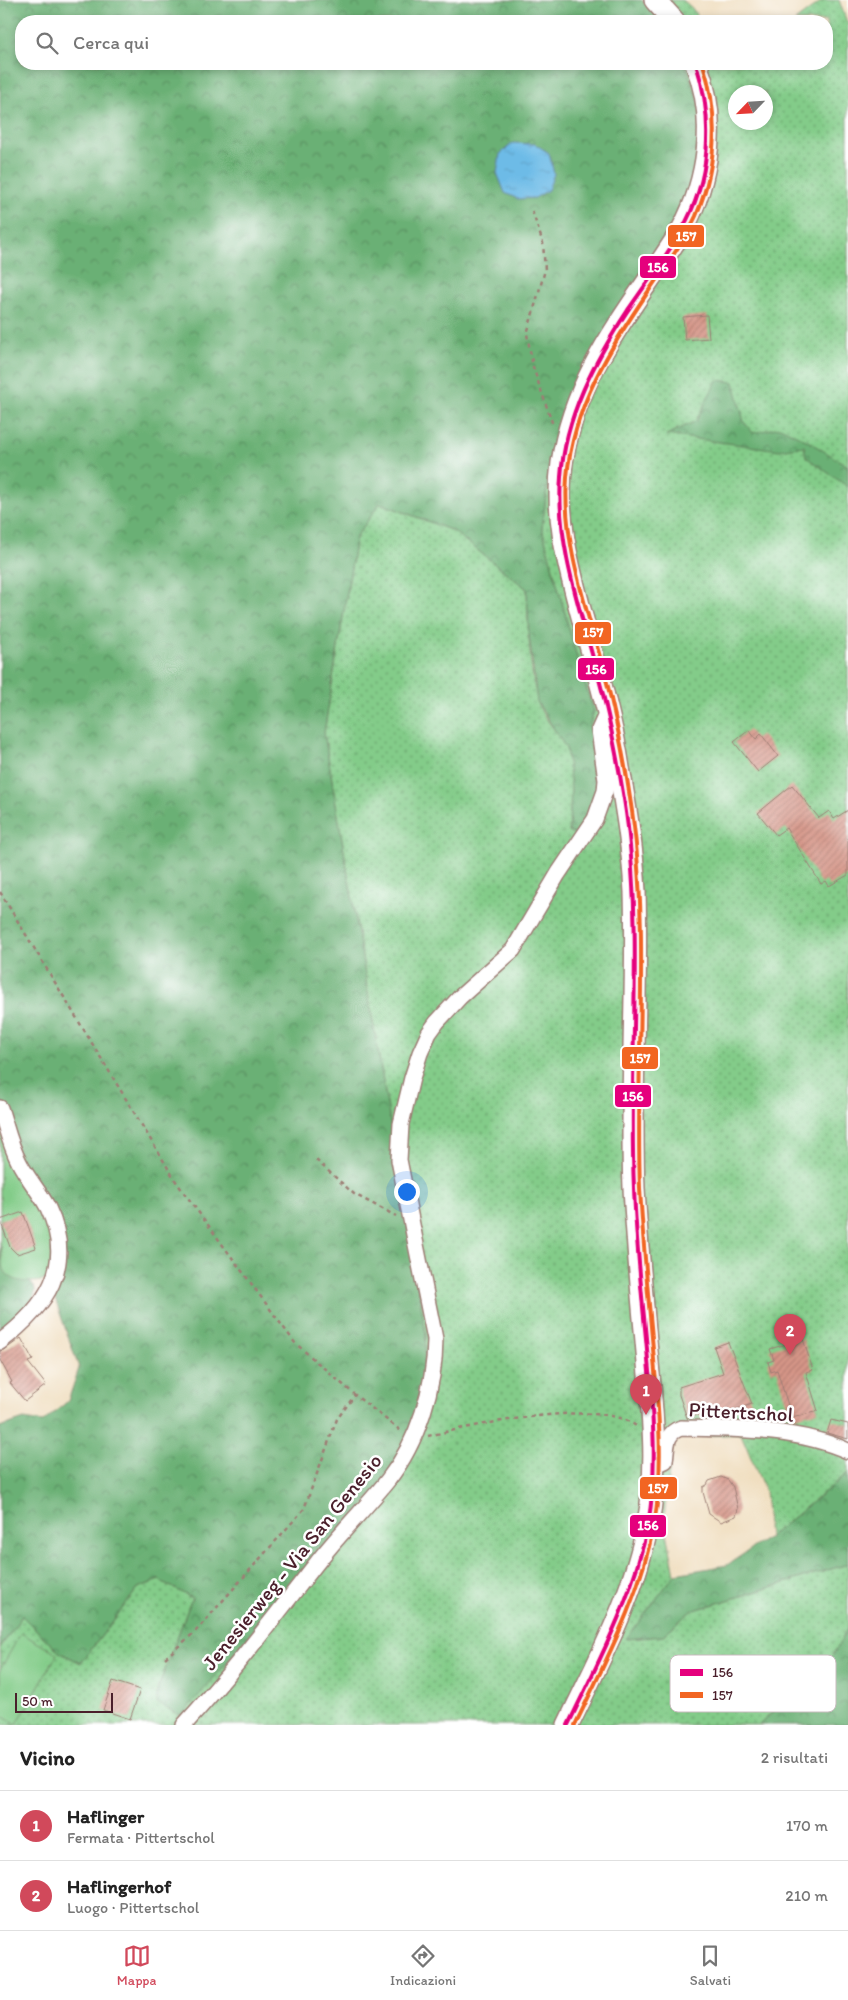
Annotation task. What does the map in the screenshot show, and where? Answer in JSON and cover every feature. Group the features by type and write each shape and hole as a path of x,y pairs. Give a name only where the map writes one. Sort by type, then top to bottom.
{"main road":[{"path":"655,0 669,15"},
{"path":"568,1725 635,1578 648,1524 654,1475 654,1442 634,1186 635,890 627,814 618,757 608,712 565,552 559,512 562,467 574,410 591,370 682,230 699,190 705,169 708,130 704,89 698,70"}],"street":[{"name":"Jenesierweg - Via San Genesio","path":"184,1725 254,1644 326,1551 389,1479 412,1440 423,1410 431,1379 435,1359 435,1339 401,1173 400,1138 406,1101 420,1053 429,1033 460,997 513,950 558,874 594,819 606,791 599,730 608,712"},
{"path":"0,1108 17,1160 43,1200 53,1220 59,1249 57,1271 48,1293 26,1319 0,1342"},
{"name":"Pittertschol","path":"654,1475 665,1461 668,1438 675,1430 681,1428 747,1429 820,1440 848,1451"}],"path":[{"path":"532,211 543,244 545,270 527,334 533,367 555,431"},
{"path":"0,892 177,1183 295,1343 355,1395 412,1440 518,1417 583,1414 609,1416 627,1420 654,1442"},
{"path":"316,1160 354,1194 411,1223"},
{"path":"165,1658 195,1632 304,1509 337,1419 355,1395"}],"green space":[{"path":"0,0 642,0 656,15 15,15 15,70 687,70 702,111 692,199 563,422 549,471 542,528 581,673 594,711 589,726 599,779 599,792 593,811 578,835 569,832 571,790 566,748 537,702 529,635 527,589 453,531 380,503 356,537 324,733 426,1334 421,1417 378,1488 181,1716 157,1703 157,1691 192,1598 159,1580 138,1588 81,1663 59,1652 22,1616 0,1648 0,1427 24,1419 43,1422 68,1401 79,1368 53,1293 15,1142 0,1095"},
{"path":"649,0 683,0 697,15 660,15"},
{"path":"823,0 839,0 848,25 848,1473 769,1537 765,1491 741,1434 673,1438 664,1517 675,1574 627,1639 662,1636 691,1611 848,1564 848,1627 833,1655 670,1655 670,1712 773,1712 759,1725 0,1725 0,1648 22,1616 59,1652 81,1663 138,1588 159,1580 192,1598 157,1691 426,1334 324,733 356,537 380,503 453,531 527,589 528,631 537,699 542,712 563,742 569,758 571,790 569,832 599,779 589,726 594,711 581,673 542,528 549,471 563,422 702,111 687,70 833,70 833,15 803,15"},
{"path":"717,380 734,382 744,422 753,433 780,427 806,440 848,466 848,487 806,457 804,446 780,450 666,435 696,421"},
{"path":"0,1133 32,1190 53,1238 50,1278 45,1280 25,1282 12,1278 4,1269 0,1242"},
{"path":"0,1242 3,1262 7,1271 34,1286 35,1293 27,1309 0,1334"},
{"path":"848,1473 848,1564 691,1611 662,1636 626,1639 675,1574 727,1565 769,1537"},
{"path":"848,1627 848,1725 759,1725 773,1712 836,1712 836,1655 833,1655"},
{"path":"21,1633 57,1654 17,1724 0,1714 0,1670"}],"water":[{"path":"513,143 535,144 549,153 554,174 548,190 535,198 518,199 505,193 497,173 500,154"}],"building":[{"path":"707,315 709,338 685,340 683,317"},
{"path":"749,730 756,739 761,734 778,756 758,772 734,742"},
{"path":"792,785 819,818 829,811 834,819 848,810 848,875 829,886 826,881 821,884 786,828 776,835 758,813"},
{"path":"23,1212 36,1248 17,1254 10,1247 0,1220"},
{"path":"21,1338 33,1360 28,1362 46,1385 25,1401 10,1383 12,1382 0,1360 0,1351"},
{"path":"803,1339 813,1370 806,1372 818,1411 792,1418 777,1370 771,1372 768,1362 774,1360 770,1349"},
{"path":"728,1342 752,1404 707,1419 701,1419 700,1414 687,1418 679,1395 679,1387 723,1373 714,1347"},
{"path":"831,1420 848,1424 848,1439 827,1433"},
{"path":"721,1477 728,1480 733,1487 738,1509 736,1516 721,1522 709,1514 703,1487 709,1481"},
{"path":"113,1681 140,1690 130,1719 103,1710"}],"transit line":[{"name":"156","path":"568,1725 625,1602 642,1551 651,1504 654,1442 634,1188 635,944 630,847 616,751 566,551 560,502 561,477 564,454 575,411 593,369 628,310 681,231 699,191 704,171 707,128 702,85 698,70"},
{"name":"157","path":"575,1725 610,1652 641,1576 657,1504 660,1442 640,1188 641,944 636,847 622,750 604,671 572,551 566,502 567,477 577,426 596,378 621,332 686,235 703,197 712,159 713,140 712,102 705,70"}],"place":[{"name":"Haflingerhof","path":"790,1355"},
{"name":"Haflinger","path":"646,1415"}]}
